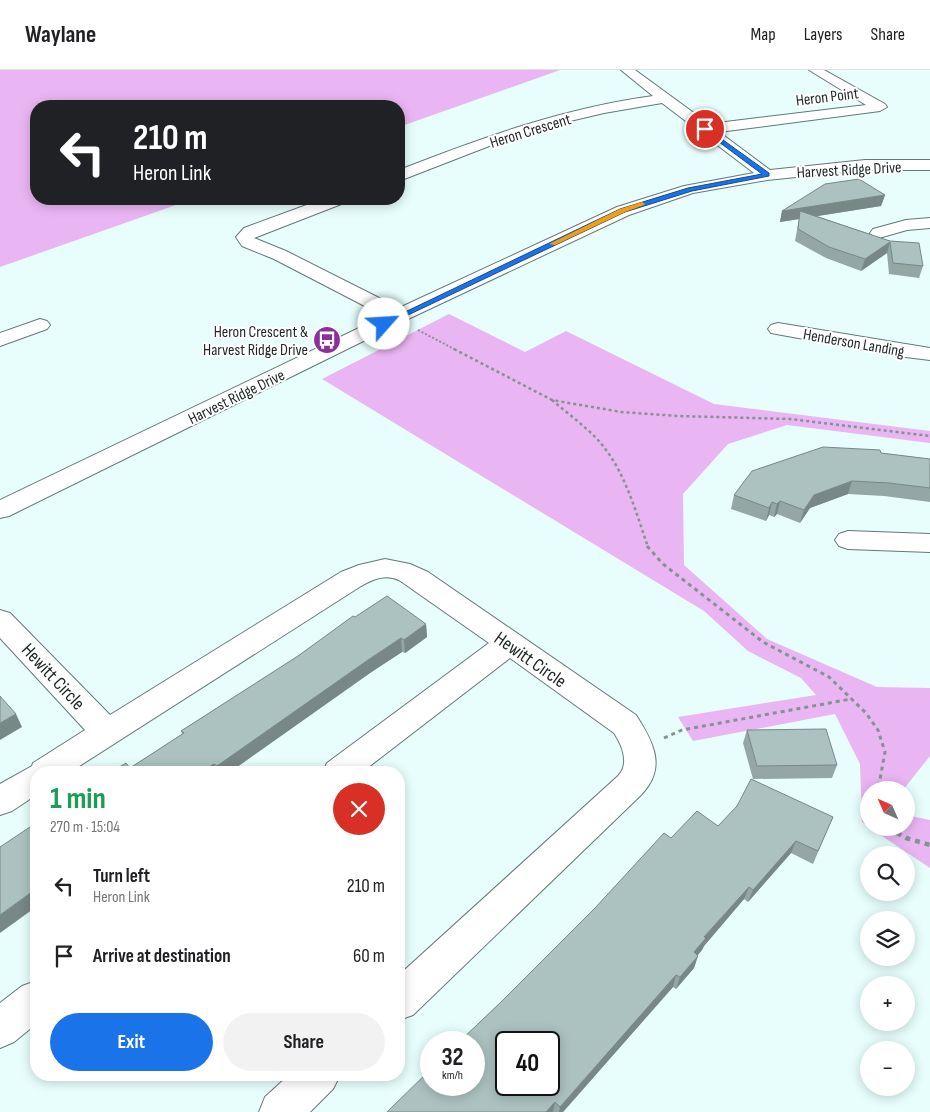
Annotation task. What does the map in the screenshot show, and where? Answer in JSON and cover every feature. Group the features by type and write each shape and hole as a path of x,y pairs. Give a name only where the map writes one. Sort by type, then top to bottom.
{"street":[{"path":"627,70 767,175"},
{"name":"Heron Point","path":"705,129 880,107 816,70"},
{"name":"Heron Crescent","path":"405,174 506,135 565,118 665,98"},
{"name":"Harvest Ridge Drive","path":"0,510 407,322 623,211 690,189 767,175 865,165 930,165"},
{"path":"322,205 250,232 245,237 248,242 280,255 407,322"},
{"path":"878,232 906,225 930,224"},
{"path":"0,340 40,325"},
{"name":"Henderson Landing","path":"778,329 930,354"},
{"path":"848,540 930,543"},
{"name":"Hewitt Circle","path":"55,766 351,579 368,570 388,567 406,571 625,724 636,741 641,761 637,776 621,794 405,995"},
{"name":"Hewitt Circle","path":"4,630 107,733"},
{"path":"347,766 510,644"},
{"path":"0,801 30,782"},
{"path":"0,1028 30,1005"},
{"path":"280,1112 314,1081"}],"path":[{"path":"407,322 552,400 586,429 616,464 628,486 646,542 663,564 707,596 763,642 829,677 852,699 878,730 883,742 884,765 880,781"},
{"path":"552,400 621,412 678,416 790,418 930,436"},
{"path":"638,749 682,730 852,699"},
{"path":"902,836 930,845"}],"shaded area":[{"path":"0,70 560,70 405,125 405,100 30,100 30,205 176,205 0,267"},
{"path":"449,314 525,352 566,331 714,404 930,431 930,443 787,425 728,444 683,494 684,565 767,639 877,687 930,688 930,756 910,781 861,781 860,764 835,714 693,741 678,717 816,695 801,678 748,651 704,611 322,379"},
{"path":"915,817 930,820 930,868 915,858 915,846 897,846 882,836 915,836"}],"building":[{"path":"859,179 885,195 782,211 825,184"},
{"path":"800,211 890,241 919,243 923,266 893,263 890,242 865,259 829,247 798,229"},
{"path":"823,447 880,450 881,453 930,459 930,488 852,481 814,495 804,510 780,501 777,504 772,502 769,508 734,495 752,471"},
{"path":"387,596 426,624 404,640 401,638 368,660 217,766 214,764 211,766 133,766 184,733 181,731 298,656 353,616 355,617"},
{"path":"0,696 16,714 0,723"},
{"path":"826,729 837,765 757,766 747,730"},
{"path":"751,779 833,817 818,851 796,841 753,890 749,887 704,937 706,938 694,952 698,956 680,977 676,975 560,1107 555,1102 546,1112 387,1112 420,1080 420,1096 485,1096 485,1031 471,1031 595,908 664,833 671,838 697,811 718,826 737,806"},
{"path":"30,827 30,893 0,915 0,847"}],"slow traffic":[{"path":"552,244 642,204"}],"place":[{"name":"Heron Crescent & Harvest Ridge Drive","path":"327,340"}],"route":[{"path":"384,324 623,211 690,189 767,175 705,129"}]}
